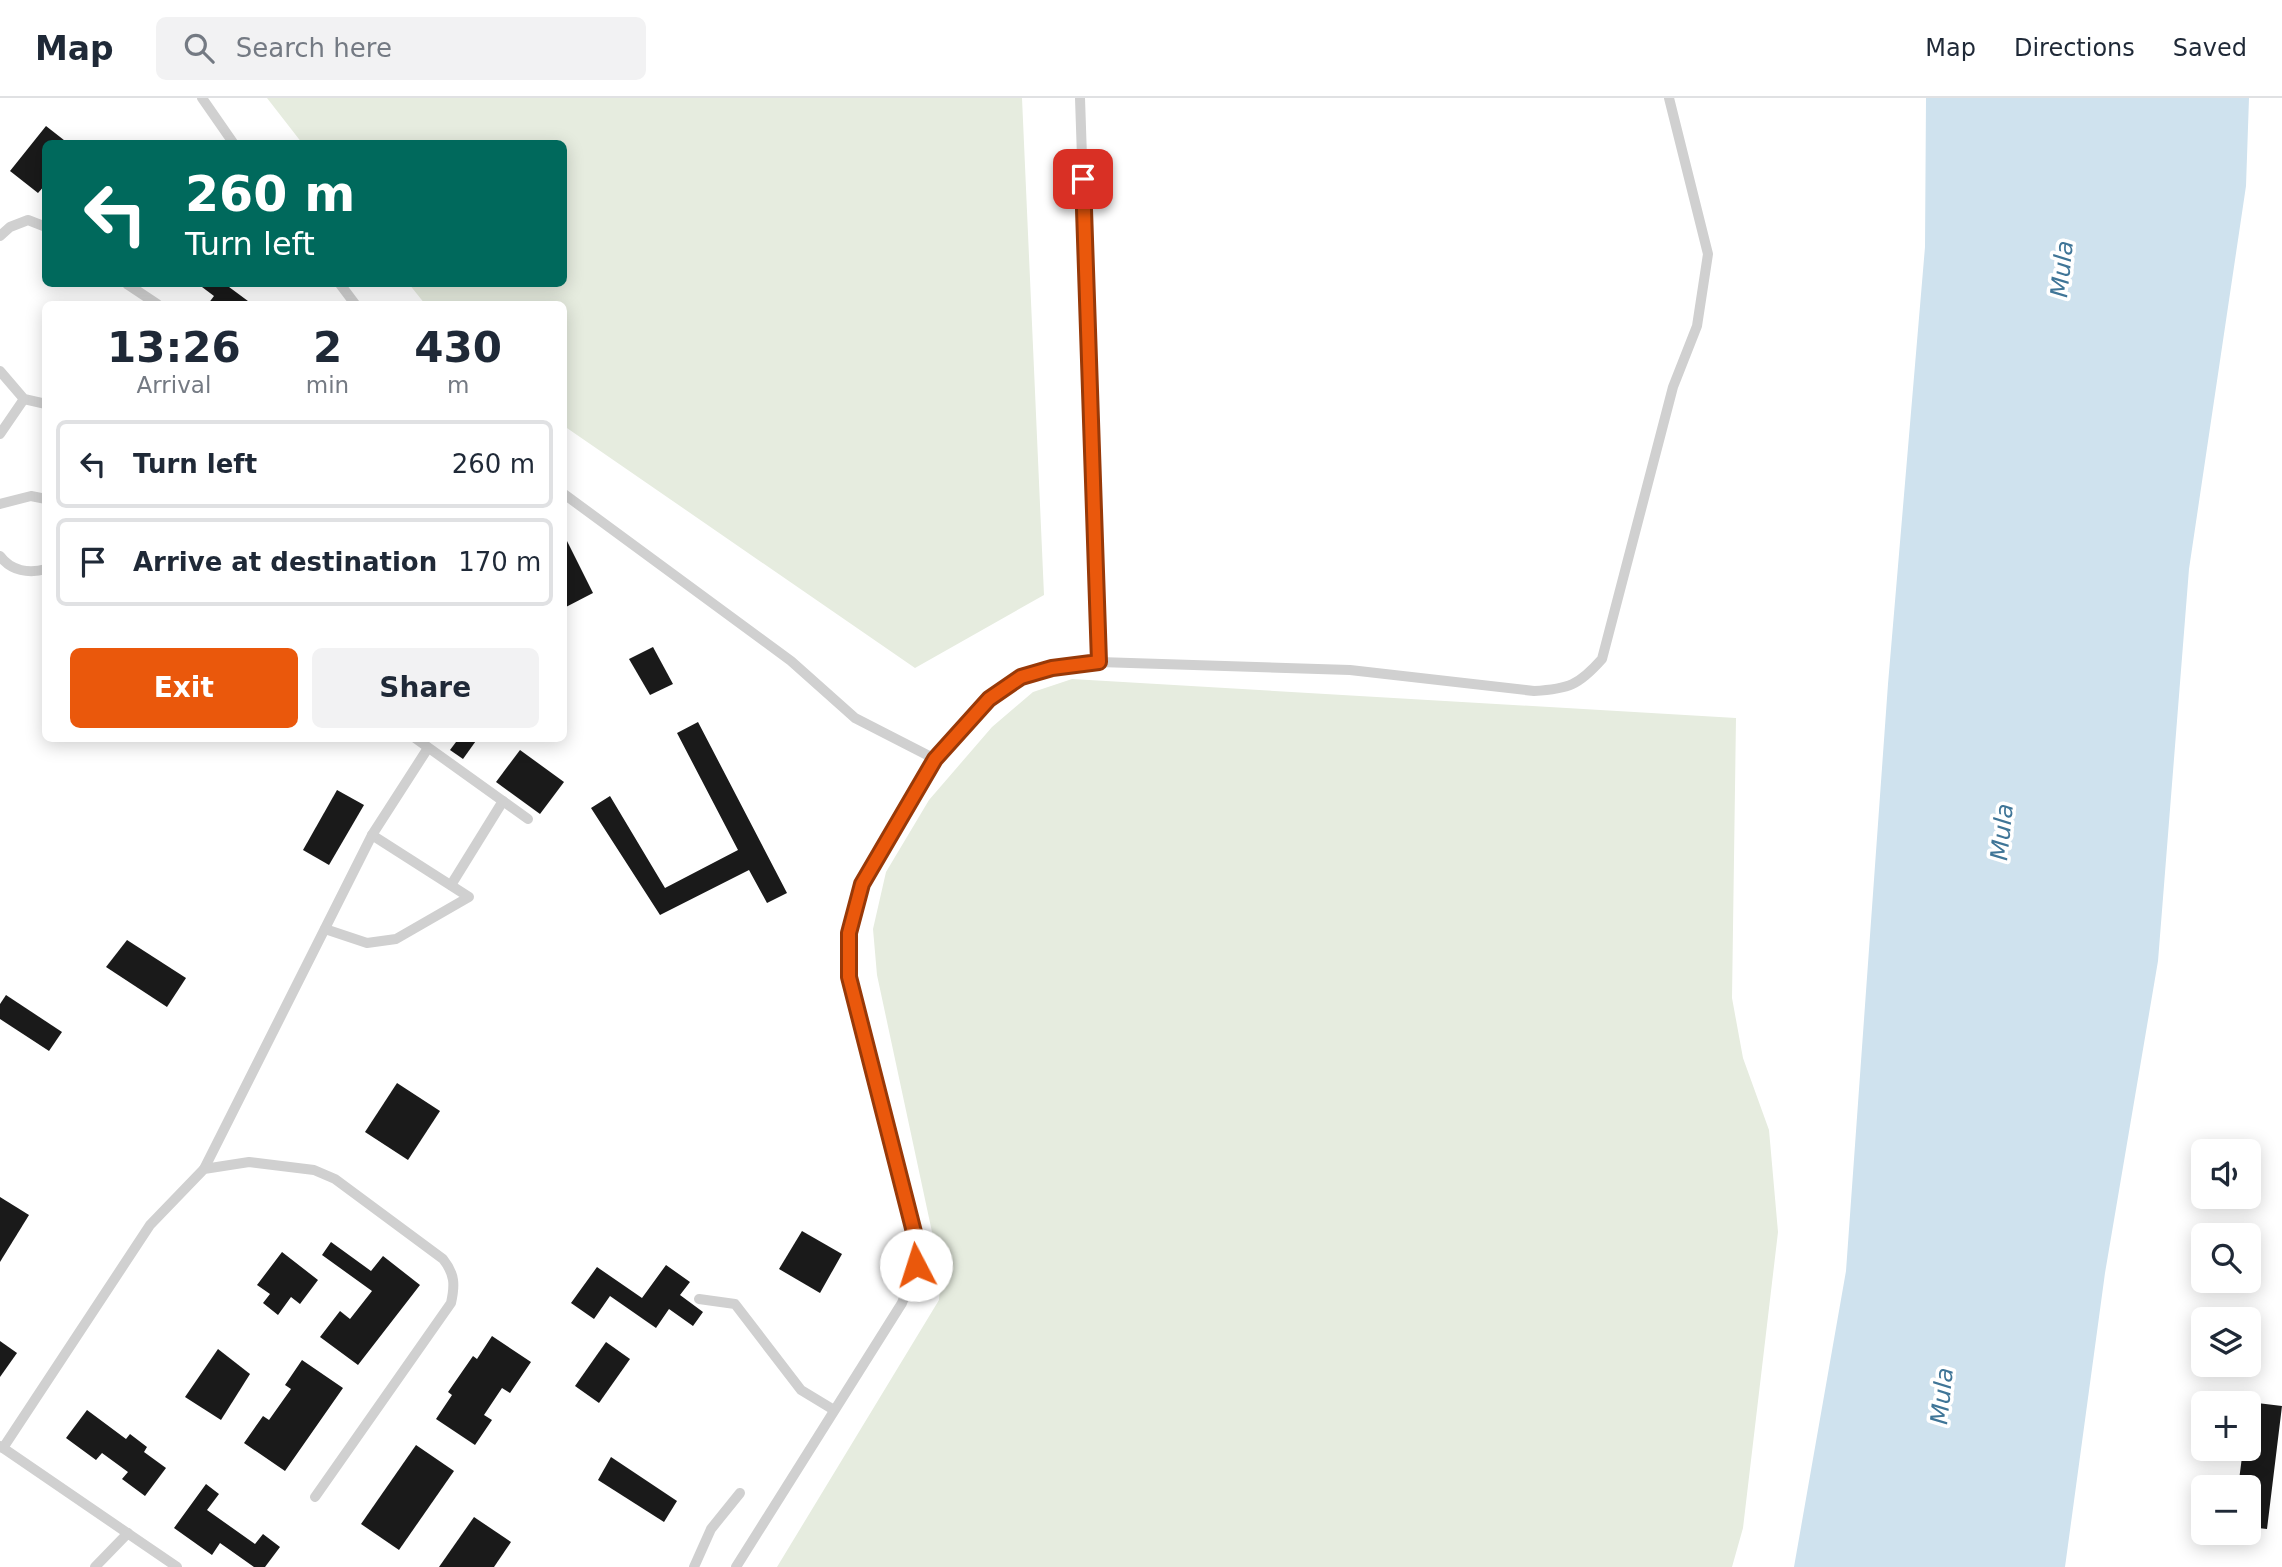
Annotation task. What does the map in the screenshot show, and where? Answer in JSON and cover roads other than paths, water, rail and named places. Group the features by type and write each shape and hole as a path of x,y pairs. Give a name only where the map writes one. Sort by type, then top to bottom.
{"lane":[{"path":"202,98 231,140"},
{"path":"1080,98 1099,662"},
{"path":"736,1567 902,1303 916,1265 916,1240 849,977 849,933 862,884 935,759 989,699 1021,677 1052,668 1099,662 1350,670 1534,691 1561,690 1584,680 1602,659 1673,387 1697,326 1708,254 1669,98"},
{"path":"0,236 10,226 28,220 42,225"},
{"path":"132,287 152,301"},
{"path":"0,371 24,399 42,403"},
{"path":"0,434 24,399"},
{"path":"0,504 31,496 42,498"},
{"path":"567,496 791,660 855,718 935,759"},
{"path":"0,556 10,566 27,573 42,570"},
{"path":"420,742 528,819"},
{"path":"177,1567 1,1447 150,1225 204,1169 372,835 428,748"},
{"path":"451,885 503,801"},
{"path":"325,929 367,943 396,939 469,897 372,835"},
{"path":"204,1169 249,1162 293,1166 335,1179 443,1259 452,1270 455,1286 451,1303 315,1497"},
{"path":"699,1299 735,1304 801,1390 834,1410"},
{"path":"694,1567 710,1529 740,1493"},
{"path":"95,1567 128,1533"}],"water":[{"name":"Mula","path":"1926,98 2249,98 2246,186 2189,569 2158,961 2105,1273 2065,1567 1794,1567 1846,1271 1888,684 1925,247"}]}
